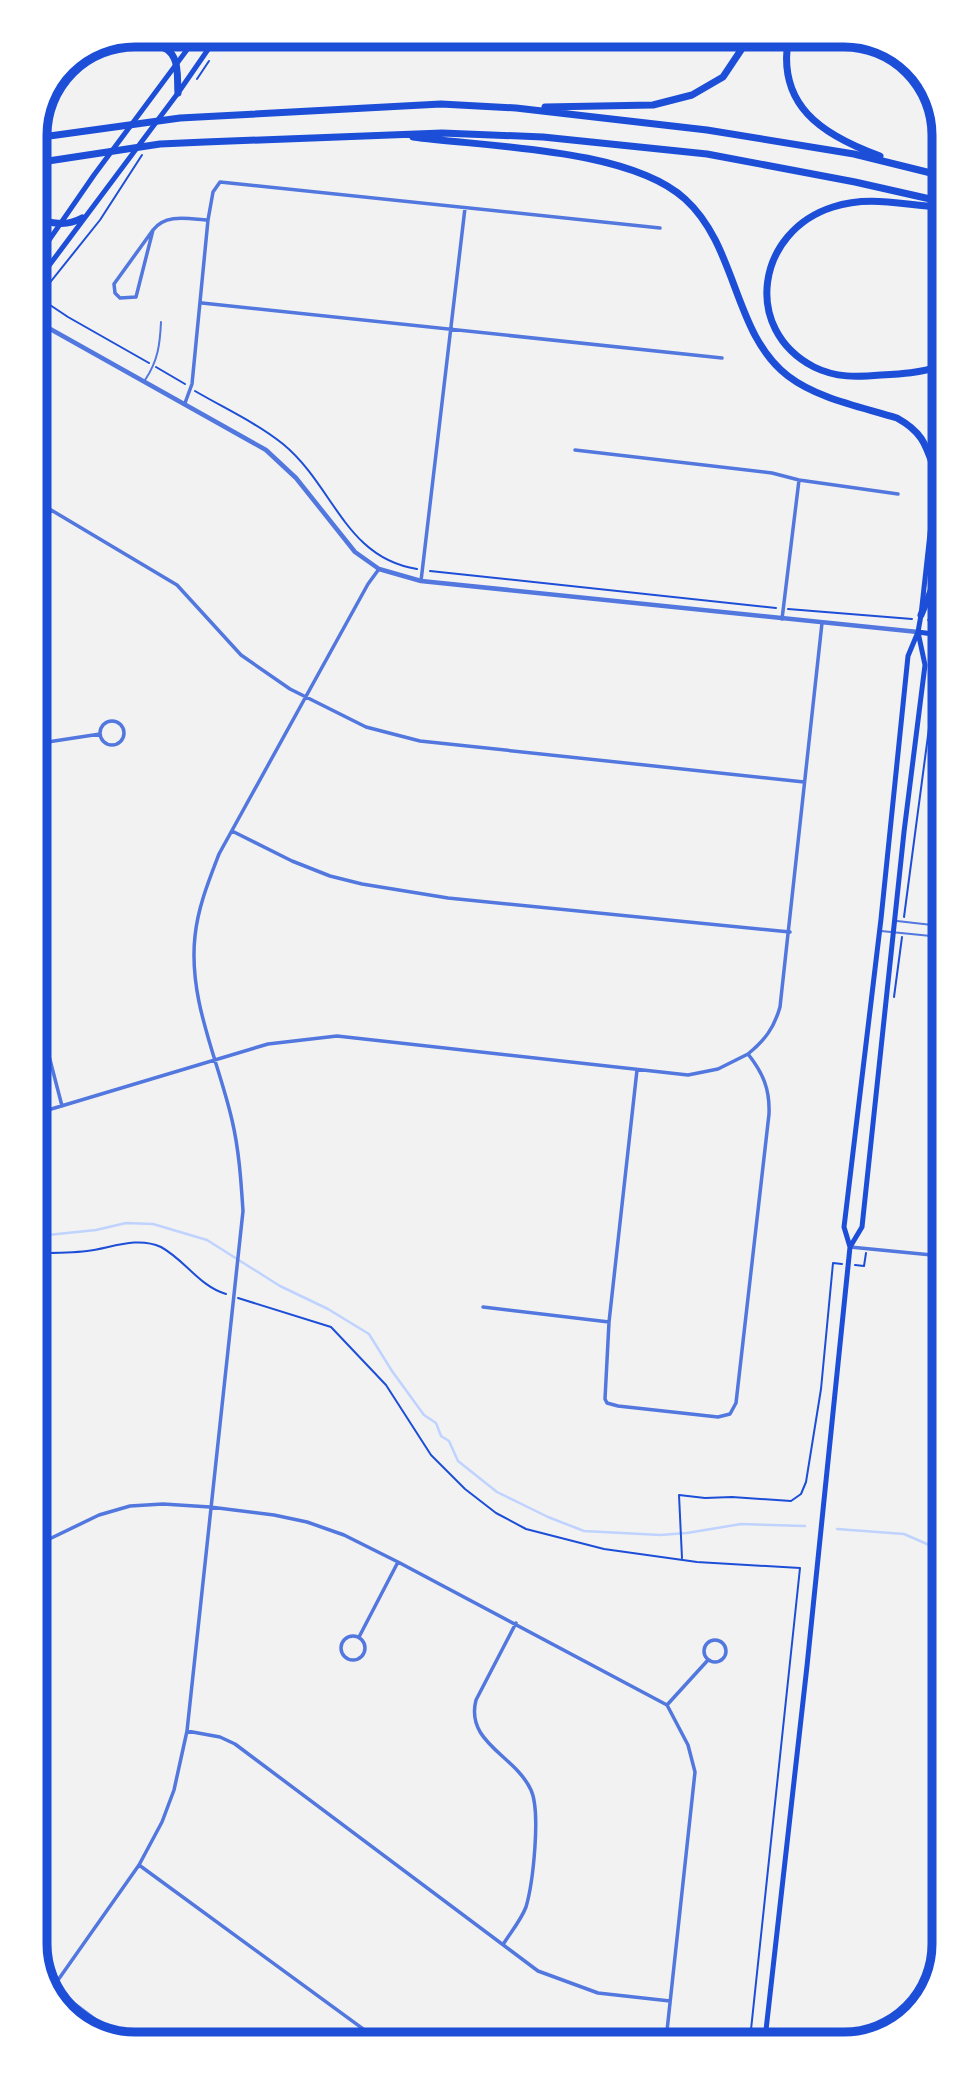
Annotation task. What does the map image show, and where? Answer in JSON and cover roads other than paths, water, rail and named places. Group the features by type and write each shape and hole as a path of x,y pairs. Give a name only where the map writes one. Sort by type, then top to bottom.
{"highway":[{"path":"161,47 173,55 178,93"},
{"path":"516,108 653,105 692,94 723,77 743,47"},
{"path":"788,47 788,81 801,108 814,121 849,145 911,167"},
{"path":"47,136 180,118 441,104 516,108 707,130 854,154 932,173"},
{"path":"47,161 160,144 442,133 543,137 707,154 932,199"},
{"path":"388,134 591,158 633,170 674,191 685,198 710,230 723,254 753,330 769,358 788,376 813,390 908,424 919,433 932,463"},
{"path":"932,206 862,201 812,215 785,237 773,258 766,283 768,307 780,335 796,356 814,367 851,377 905,373 932,367"},
{"path":"47,222 71,224 82,218"},
{"path":"921,615 932,588"}],"main road":[{"path":"47,243 188,47"},
{"path":"47,267 210,47"},
{"path":"766,2032 850,1247 844,1227 880,931 908,656 918,632 921,615 932,512"},
{"path":"918,632 932,634"},
{"path":"850,1247 862,1227 904,832 925,664 918,632"}],"street":[{"path":"185,403 191,388 212,192 220,181 660,228"},
{"path":"421,581 465,207"},
{"path":"153,230 136,297 120,299 115,293 114,284 158,223 171,218 208,219"},
{"path":"201,303 722,358"},
{"path":"47,327 267,450 296,478 355,552 379,569 421,581 918,632"},
{"path":"575,450 772,473 799,480 898,494"},
{"path":"782,618 799,480"},
{"path":"47,508 177,584 241,655 280,682 366,727 419,741 804,782"},
{"path":"47,517 51,510"},
{"path":"56,1983 139,1865 162,1822 174,1790 187,1731 243,1211 240,1164 232,1119 201,1015 196,983 195,937 204,894 219,853 368,584 379,569"},
{"path":"47,1110 268,1044 337,1036 688,1075 718,1069 748,1054 775,1025 780,1007 822,622"},
{"path":"112,721 124,730 123,739 115,745 106,743 100,734 104,725 112,721"},
{"path":"47,742 100,734"},
{"path":"47,806 47,844"},
{"path":"232,831 292,861 330,876 362,884 448,898 790,932"},
{"path":"47,1049 62,1106"},
{"path":"637,1070 609,1322 606,1399 607,1403 618,1406 719,1417 730,1413 736,1403 769,1104 764,1077 748,1054"},
{"path":"850,1247 932,1255"},
{"path":"483,1307 609,1322"},
{"path":"47,1540 99,1515 130,1506 163,1504 210,1507 307,1522 344,1535 398,1562 667,1705 693,1757 695,1772 667,2032"},
{"path":"359,1637 398,1562"},
{"path":"504,1944 526,1908 537,1821 536,1802 530,1788 517,1771 481,1736 473,1712 482,1688 516,1623"},
{"path":"348,1636 359,1637 365,1643 364,1655 356,1660 346,1658 341,1651 342,1642 348,1636"},
{"path":"708,1643 721,1643 726,1652 723,1658 714,1662 708,1660 704,1650 708,1643"},
{"path":"667,1705 708,1660"},
{"path":"187,1731 219,1737 235,1744 538,1971 598,1993 670,2001"},
{"path":"139,1865 367,2032"},
{"path":"70,2002 101,2024"}],"lane":[{"path":"145,381 159,354 161,321"},
{"path":"881,919 932,925"},
{"path":"880,931 932,936"}],"waterway":[{"path":"47,1235 96,1230 126,1223 153,1224 207,1240 280,1286 328,1309 369,1334 424,1415 436,1423 441,1436 449,1441 458,1461 497,1492 584,1531 660,1535 741,1524 805,1526"},
{"path":"837,1529 904,1534 932,1546"}]}
